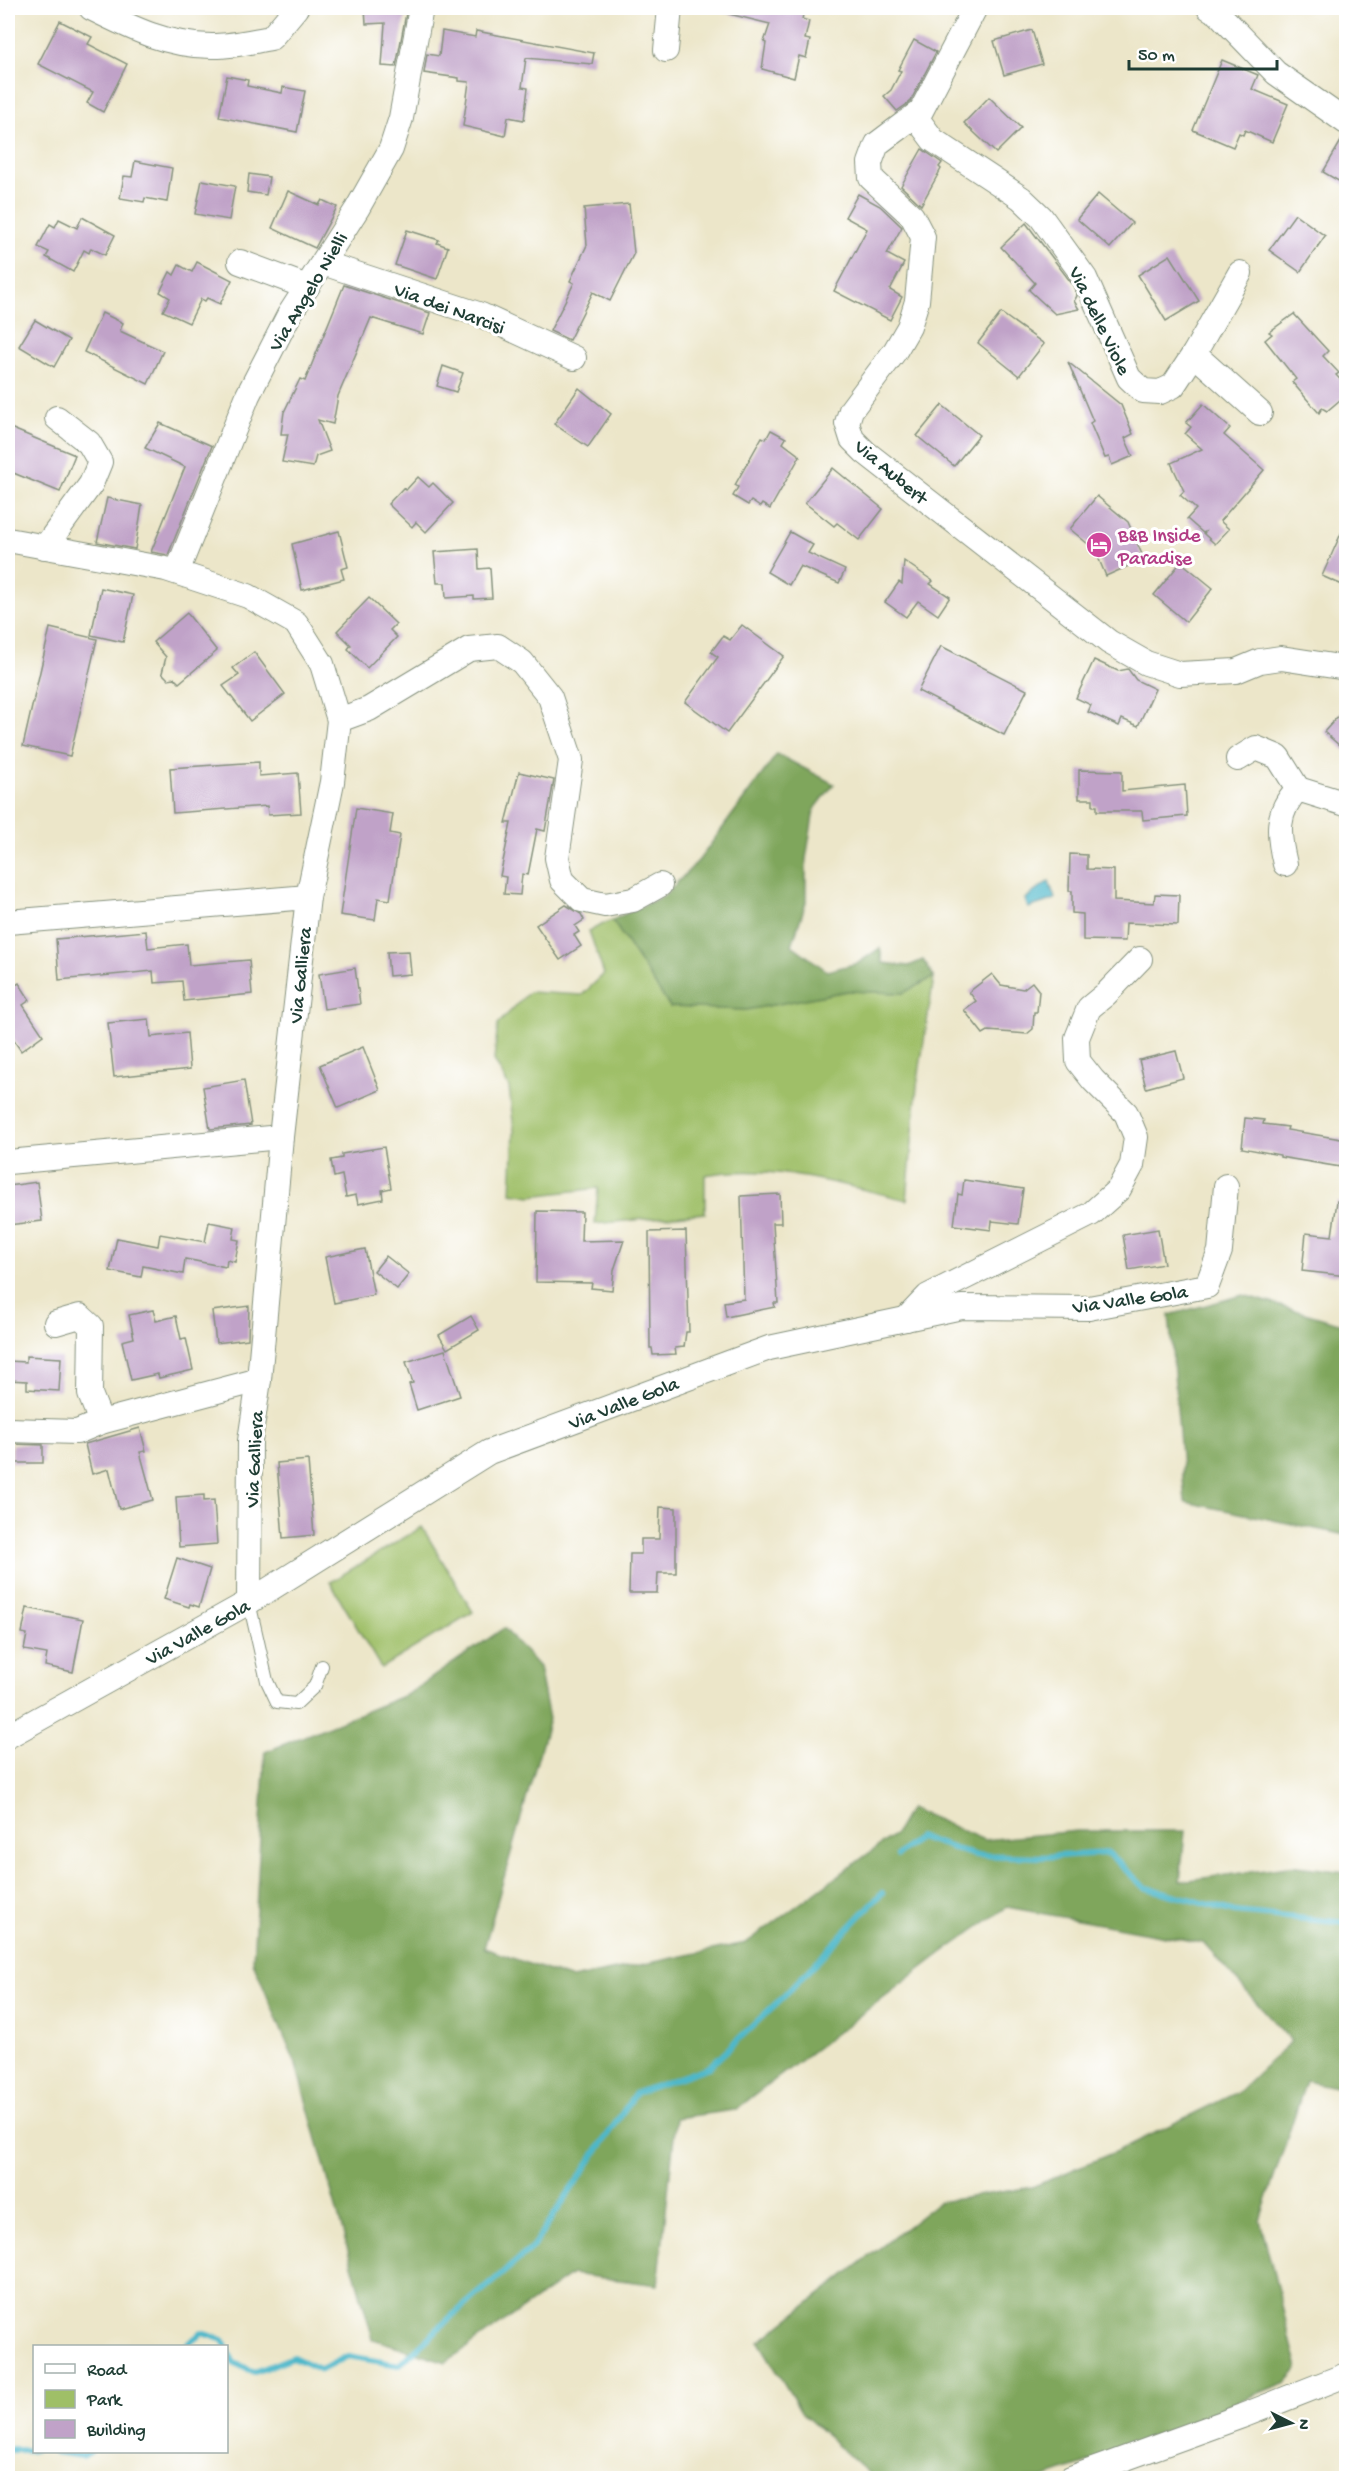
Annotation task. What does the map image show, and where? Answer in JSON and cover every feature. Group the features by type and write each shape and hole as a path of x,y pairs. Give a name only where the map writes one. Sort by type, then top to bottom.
{"street":[{"path":"91,8 128,27 169,42 216,46 271,38 296,8"},
{"name":"Via Angelo Nielli","path":"177,572 248,395 289,315 392,149 401,118 422,8"},
{"path":"666,50 670,8"},
{"name":"Via Aubert","path":"975,8 921,111 878,144 870,162 871,178 912,216 923,237 917,301 909,327 895,351 851,410 847,423 852,439 865,452 1109,642 1146,663 1180,674 1236,671 1260,660 1281,658 1347,668"},
{"path":"1209,8 1218,13 1276,72 1347,122"},
{"name":"Via delle Viole","path":"915,116 933,140 1021,198 1041,217 1085,278 1129,378 1143,391 1160,392 1173,386 1240,273"},
{"path":"240,262 307,287"},
{"name":"Via dei Narcisi","path":"322,263 481,315 574,358"},
{"path":"1194,354 1260,413"},
{"path":"45,547 91,484 100,462 89,443 57,418"},
{"name":"Via Galliera","path":"8,540 177,572 249,596 296,623 322,664 339,720 332,782 308,897 281,1137 259,1380 250,1441 249,1602"},
{"path":"339,720 369,709 470,650 498,646 522,662 550,697 571,760 557,858 562,880 582,900 605,905 633,900 660,885"},
{"path":"1238,759 1256,748 1278,757 1298,789 1347,804"},
{"path":"1285,864 1278,836 1289,798 1298,789"},
{"path":"8,922 308,897"},
{"path":"906,1319 928,1296 1091,1214 1119,1190 1132,1165 1136,1137 1126,1113 1093,1080 1078,1061 1077,1038 1089,1008 1140,959"},
{"path":"8,1162 281,1137"},
{"name":"Via Valle Gola","path":"8,1736 249,1602 489,1452 769,1348 962,1307 1089,1308 1207,1286 1220,1251 1226,1186"},
{"path":"56,1323 80,1316 91,1326 90,1394 101,1422"},
{"path":"8,1430 77,1432 101,1422 259,1380"},
{"path":"1071,2478 1347,2375"}],"lane":[{"path":"249,1602 267,1681 277,1702 296,1704 315,1686 322,1666"}],"green space":[{"path":"777,754 834,784 814,810 806,859 806,902 792,945 827,971 858,963 880,948 883,963 909,966 923,960 934,977 903,993 847,991 746,1010 670,1007 612,920 664,896 699,860"},
{"path":"612,920 670,1007 746,1010 847,991 903,993 934,977 917,1086 907,1200 807,1177 730,1172 705,1175 705,1213 595,1224 598,1188 531,1196 511,1193 514,1131 509,1087 494,1060 498,1024 529,992 582,995 604,974 589,931"},
{"path":"1243,1295 1346,1325 1346,1535 1185,1502 1169,1315"},
{"path":"422,1527 473,1612 381,1668 330,1582"},
{"path":"504,1628 539,1667 549,1719 484,1948 572,1979 746,1943 895,1834 910,1808 984,1840 1077,1831 1185,1831 1180,1881 1296,1866 1346,1872 1346,2089 1306,2081 1260,2220 1298,2369 1286,2382 1101,2458 1043,2478 874,2478 802,2413 759,2342 939,2202 1032,2187 1117,2151 1238,2092 1291,2041 1203,1943 1007,1907 942,1953 735,2110 676,2118 658,2285 572,2274 446,2362 373,2339 296,2065 253,1962 265,1752 408,1694"}],"water":[{"path":"1049,881 1055,899 1028,908 1025,899"}],"building":[{"path":"365,8 407,8 396,67 382,66 385,23 366,24"},
{"path":"726,8 805,8 802,19 809,21 805,39 810,40 806,58 799,56 794,78 762,69 766,43 764,42 770,24 725,13"},
{"path":"60,21 92,37 88,44 127,64 103,112 87,103 93,92 38,64"},
{"path":"1032,30 1042,64 1004,75 994,41"},
{"path":"442,31 475,37 476,31 594,53 592,64 526,58 522,87 528,88 524,120 508,117 505,136 463,126 469,82 459,81 459,78 424,73 427,54 439,56"},
{"path":"914,40 936,52 910,102 897,111 884,96 891,90 901,71 898,70"},
{"path":"1222,60 1258,75 1252,89 1288,104 1272,142 1245,130 1243,135 1239,133 1233,147 1193,130"},
{"path":"227,76 248,80 247,86 282,93 283,87 305,91 297,132 219,117"},
{"path":"989,97 1021,128 996,153 964,123"},
{"path":"1344,136 1347,136 1347,186 1323,172"},
{"path":"922,149 942,163 921,205 901,186"},
{"path":"135,161 172,168 167,202 145,198 144,202 120,198 124,176 132,177"},
{"path":"249,174 269,177 266,195 247,192"},
{"path":"202,180 235,186 229,220 195,214"},
{"path":"288,191 319,205 322,200 337,207 315,248 272,228"},
{"path":"858,194 880,206 902,227 887,254 904,263 890,290 902,297 890,320 834,291 867,229 845,217"},
{"path":"1098,194 1132,223 1110,248 1077,219"},
{"path":"629,204 634,253 610,301 593,292 569,340 550,331 574,283 570,281 587,245 584,208"},
{"path":"1295,214 1325,236 1300,272 1269,250"},
{"path":"82,217 115,235 105,255 91,248 89,253 84,250 73,272 46,257 49,252 38,247 50,224 55,227 59,219 77,228"},
{"path":"1026,223 1073,285 1077,296 1074,301 1079,309 1055,314 1029,290 1035,283 1001,247"},
{"path":"407,230 439,240 437,243 448,247 437,279 395,265"},
{"path":"1170,255 1199,301 1166,321 1138,275"},
{"path":"197,262 232,280 220,304 207,298 205,301 201,299 189,323 163,311 170,298 160,292 170,272 174,275 179,265 192,272"},
{"path":"344,285 430,313 423,334 371,318 338,396 333,424 318,420 330,451 316,456 313,467 282,462 288,434 281,434 284,412 300,379 305,381"},
{"path":"102,313 123,323 120,331 163,351 148,384 84,352"},
{"path":"1001,313 1044,344 1019,376 978,343"},
{"path":"1294,314 1328,351 1323,356 1339,373 1336,375 1347,387 1347,394 1327,411 1322,408 1319,413 1292,382 1296,379 1265,340 1272,334 1269,332"},
{"path":"35,320 69,340 54,367 19,346"},
{"path":"1068,362 1121,405 1133,434 1125,438 1133,456 1112,465 1109,457 1105,458 1090,423 1093,421"},
{"path":"443,366 463,373 456,392 437,386"},
{"path":"579,388 611,414 588,447 554,424"},
{"path":"1203,404 1230,428 1224,435 1264,470 1220,521 1229,529 1215,544 1204,534 1205,532 1203,533 1187,519 1196,509 1180,495 1184,491 1171,463 1202,449 1185,434 1191,427 1186,423"},
{"path":"942,405 979,435 954,466 917,436"},
{"path":"160,423 212,446 168,555 151,552 185,467 145,448"},
{"path":"8,427 75,455 60,492 11,472 13,468 8,467"},
{"path":"771,430 786,438 783,443 800,456 770,509 762,504 760,507 751,501 748,505 733,496 738,487 735,485 762,437 766,439"},
{"path":"833,468 883,509 859,540 837,523 834,526 805,503"},
{"path":"418,477 429,487 433,483 453,503 426,532 416,522 412,527 388,504 403,488 406,490"},
{"path":"1097,496 1128,522 1144,559 1106,576 1095,550 1070,529"},
{"path":"107,498 142,505 135,549 97,542"},
{"path":"1347,520 1347,587 1322,576"},
{"path":"339,531 348,567 341,569 344,579 302,590 292,544"},
{"path":"790,532 813,545 808,553 845,570 839,583 800,566 789,585 767,572"},
{"path":"478,549 479,569 490,568 492,598 474,599 474,596 446,598 445,583 437,583 434,552"},
{"path":"904,561 933,581 930,584 950,597 938,615 918,601 906,617 885,602 899,582 902,584"},
{"path":"1181,562 1213,588 1186,622 1154,595"},
{"path":"101,588 133,595 123,642 91,635"},
{"path":"369,598 396,624 390,630 397,637 367,668 348,649 351,645 337,631"},
{"path":"187,613 217,651 179,683 174,678 168,679 162,673 166,657 153,642"},
{"path":"742,625 784,656 727,733 685,702 718,657 711,652 723,636 730,640"},
{"path":"50,628 97,639 70,756 23,746"},
{"path":"941,646 1027,690 1004,735 918,691"},
{"path":"254,652 285,694 250,721 223,686 239,675 233,668"},
{"path":"1094,660 1118,671 1128,669 1136,680 1155,689 1138,726 1122,719 1119,726 1088,712 1091,705 1076,698"},
{"path":"1347,706 1347,752 1324,732"},
{"path":"259,762 259,776 298,773 301,813 268,815 267,806 173,813 170,768"},
{"path":"1079,770 1122,771 1122,791 1185,785 1187,816 1143,820 1142,811 1097,811 1097,806 1093,806 1093,799 1079,799"},
{"path":"519,772 554,780 545,831 537,829 528,875 522,874 520,895 504,894 506,877 500,876 511,823 506,823"},
{"path":"356,808 393,814 390,833 400,835 390,900 378,898 375,920 340,915"},
{"path":"1070,854 1087,855 1087,869 1114,870 1114,901 1154,903 1155,894 1179,895 1178,925 1126,923 1125,941 1083,940 1083,914 1072,913 1072,891 1069,891"},
{"path":"566,905 581,914 584,920 575,926 579,932 574,935 581,946 560,960 536,925"},
{"path":"146,931 148,948 187,944 189,965 249,960 252,994 184,1001 182,981 154,983 153,971 59,980 56,939"},
{"path":"409,951 411,974 389,976 387,952"},
{"path":"355,968 360,1004 324,1009 319,974"},
{"path":"992,974 1001,985 1023,989 1032,982 1039,991 1033,1029 1027,1034 988,1031 983,1034 964,1010 976,1001 969,992"},
{"path":"8,983 11,988 19,983 30,1000 23,1005 43,1035 21,1051 8,1032"},
{"path":"149,1019 151,1037 187,1033 190,1069 114,1077 108,1023"},
{"path":"363,1047 380,1090 338,1108 320,1065"},
{"path":"1176,1051 1183,1078 1146,1088 1139,1060"},
{"path":"244,1080 251,1125 210,1129 203,1087"},
{"path":"1245,1118 1264,1120 1263,1124 1288,1127 1287,1130 1347,1140 1347,1168 1242,1148"},
{"path":"384,1147 391,1188 382,1190 383,1199 358,1204 356,1195 346,1197 342,1175 334,1177 331,1160 342,1158 342,1154"},
{"path":"964,1180 1023,1189 1018,1224 992,1221 991,1230 954,1225 958,1194 962,1195"},
{"path":"37,1182 42,1221 8,1225 8,1186"},
{"path":"780,1194 781,1223 773,1223 778,1303 774,1303 775,1307 726,1317 724,1302 744,1299 741,1196"},
{"path":"1337,1201 1347,1202 1347,1276 1302,1271 1306,1233 1332,1236"},
{"path":"537,1211 582,1212 581,1241 624,1240 614,1270 612,1290 591,1288 592,1283 536,1282"},
{"path":"209,1222 235,1227 233,1239 239,1240 235,1262 227,1260 226,1267 185,1259 183,1274 143,1266 141,1277 110,1271 117,1238 158,1246 160,1234 205,1242"},
{"path":"1158,1229 1164,1264 1129,1270 1123,1235"},
{"path":"686,1231 689,1332 686,1332 684,1347 675,1348 676,1354 653,1355 652,1348 650,1348 649,1232"},
{"path":"365,1249 374,1295 334,1303 325,1257"},
{"path":"386,1256 409,1274 397,1289 374,1271"},
{"path":"249,1306 248,1339 216,1343 212,1311"},
{"path":"153,1310 156,1321 176,1316 181,1339 186,1338 193,1370 159,1378 158,1374 131,1380 122,1341 134,1338 129,1315"},
{"path":"471,1316 479,1330 447,1349 439,1335"},
{"path":"445,1350 460,1396 417,1410 409,1384 413,1383 406,1362"},
{"path":"26,1356 61,1358 59,1391 27,1389 27,1381 8,1380 8,1361 26,1362"},
{"path":"140,1428 146,1451 140,1452 153,1500 119,1509 109,1469 92,1474 85,1444"},
{"path":"12,1444 43,1445 43,1463 12,1463"},
{"path":"308,1460 314,1535 283,1538 277,1463"},
{"path":"204,1495 204,1501 214,1500 217,1544 179,1547 176,1497"},
{"path":"660,1507 676,1508 676,1573 658,1573 657,1593 629,1593 630,1554 641,1554 641,1539 659,1539"},
{"path":"177,1558 210,1569 199,1607 190,1604 189,1607 164,1599"},
{"path":"27,1608 83,1619 73,1672 45,1666 47,1654 24,1650 27,1634 22,1633"}],"waterway":[{"path":"898,1855 919,1837 974,1855 1041,1857 1108,1853 1144,1887 1235,1912 1346,1923"},
{"path":"228,2352 234,2363 255,2372 293,2357 321,2370 348,2356 399,2365 452,2316 531,2249 636,2093 709,2067 783,1997 882,1893"},
{"path":"186,2345 202,2333 223,2340 226,2345"},
{"path":"8,2450 33,2450"},
{"path":"62,2453 83,2456 88,2453"}],"place":[{"name":"B&B Inside Paradise","path":"1099,545"}]}
